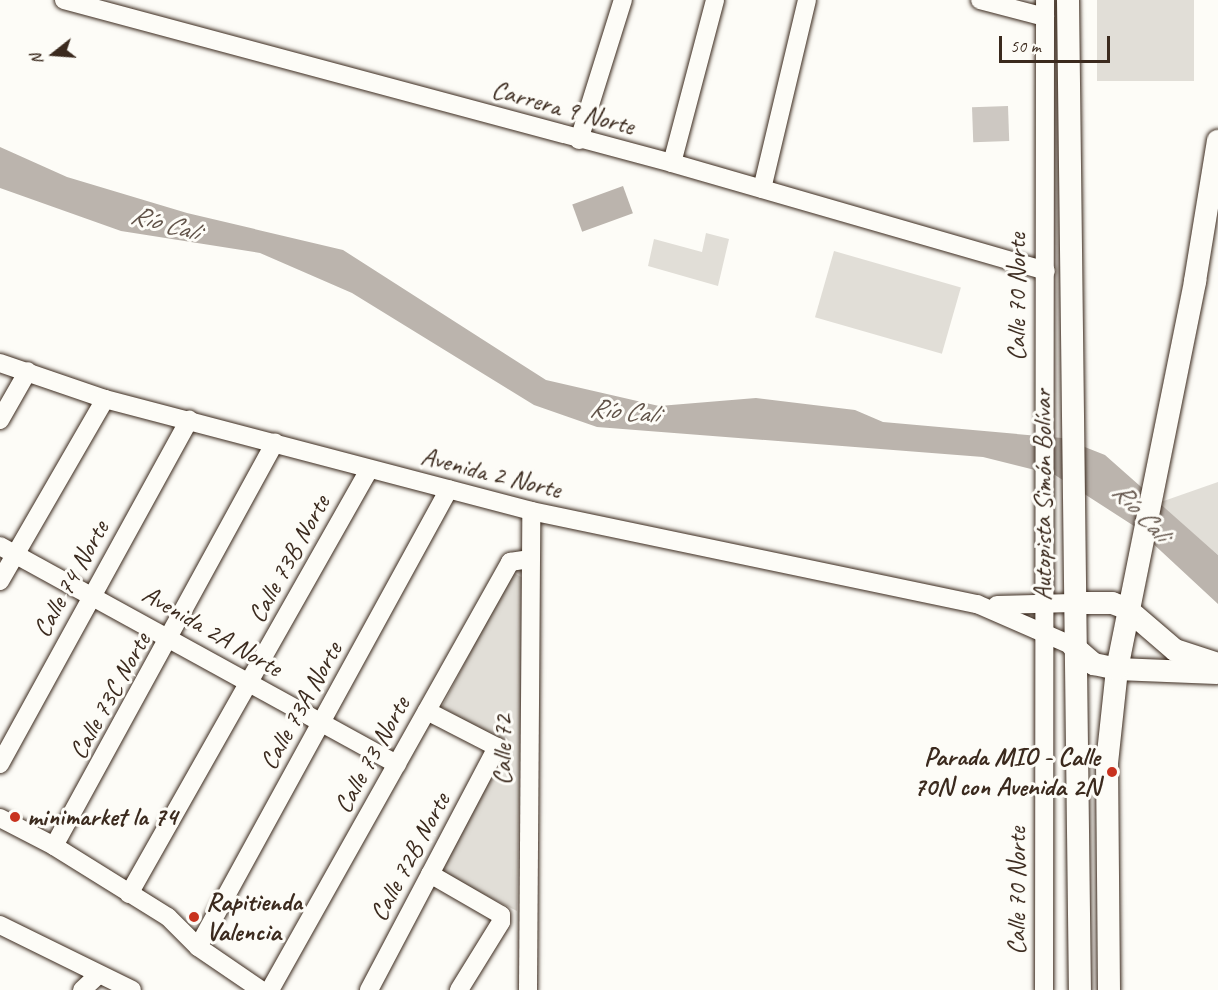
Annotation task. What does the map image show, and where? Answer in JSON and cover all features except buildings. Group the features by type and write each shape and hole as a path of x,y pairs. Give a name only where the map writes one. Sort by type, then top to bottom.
{"main road":[{"name":"Autopista Simón Bolívar","path":"1068,0 1073,646 1080,990"},
{"path":"1109,990 1107,763 1117,669 1132,576 1217,155"},
{"path":"1073,603 1112,603 1126,608 1175,650 1218,664"},
{"path":"1073,646 1094,664 1117,669 1218,673"},
{"path":"1071,990 1079,954"}],"street":[{"name":"Carrera 9 Norte","path":"64,0 122,8 579,140 672,163 1046,271"},
{"path":"579,140 623,0"},
{"path":"672,163 715,0"},
{"path":"762,189 807,0"},
{"path":"980,0 1045,8"},
{"name":"Calle 70 Norte","path":"1044,990 1045,8"},
{"name":"Avenida 2 Norte","path":"0,363 105,399 531,511 977,604 1046,632"},
{"path":"0,420 28,371"},
{"path":"0,580 7,551 105,399"},
{"name":"Calle 74 Norte","path":"0,764 189,420"},
{"name":"Calle 73C Norte","path":"54,846 171,640 275,443"},
{"name":"Calle 73B Norte","path":"129,894 369,469"},
{"name":"Calle 73A Norte","path":"198,947 449,489"},
{"name":"Calle 72","path":"528,990 531,511"},
{"name":"Avenida 2A Norte","path":"7,551 91,595 247,686 397,764"},
{"name":"Calle 73 Norte","path":"270,990 510,562 529,559"},
{"path":"1045,605 1073,603"},
{"name":"Avenida 2 Norte","path":"977,604 1045,605"},
{"path":"1046,632 1073,646"},
{"name":"Calle 72B Norte","path":"369,990 497,747 427,711"},
{"path":"0,818 54,846 168,917 198,947 261,990"},
{"path":"430,874 501,915 501,922 459,990"},
{"path":"0,925 132,990"},
{"path":"82,990 99,974"}],"shaded area":[{"path":"1097,0 1194,0 1194,81 1097,81"},
{"path":"706,233 729,239 718,286 648,266 654,239 702,252"},
{"path":"834,251 961,287 942,354 815,317"},
{"path":"1218,482 1218,555 1158,503"},
{"path":"512,572 523,578 517,911 440,873 503,743 442,707"}],"water":[{"name":"Río Cali","path":"0,147 67,177 187,213 343,250 546,380 659,406 756,398 855,410 883,422 1062,438 1105,455 1218,555 1218,604 1134,526 1055,475 983,457 597,427 534,405 352,293 260,253 121,231 0,188"},
{"path":"623,186 633,213 582,232 572,204"}],"place":[{"name":"Parada MIO - Calle 70N con Avenida 2N","path":"1112,772"},
{"name":"minimarket la 74","path":"15,817"},
{"name":"Rapitienda Valencia","path":"194,917"}]}
